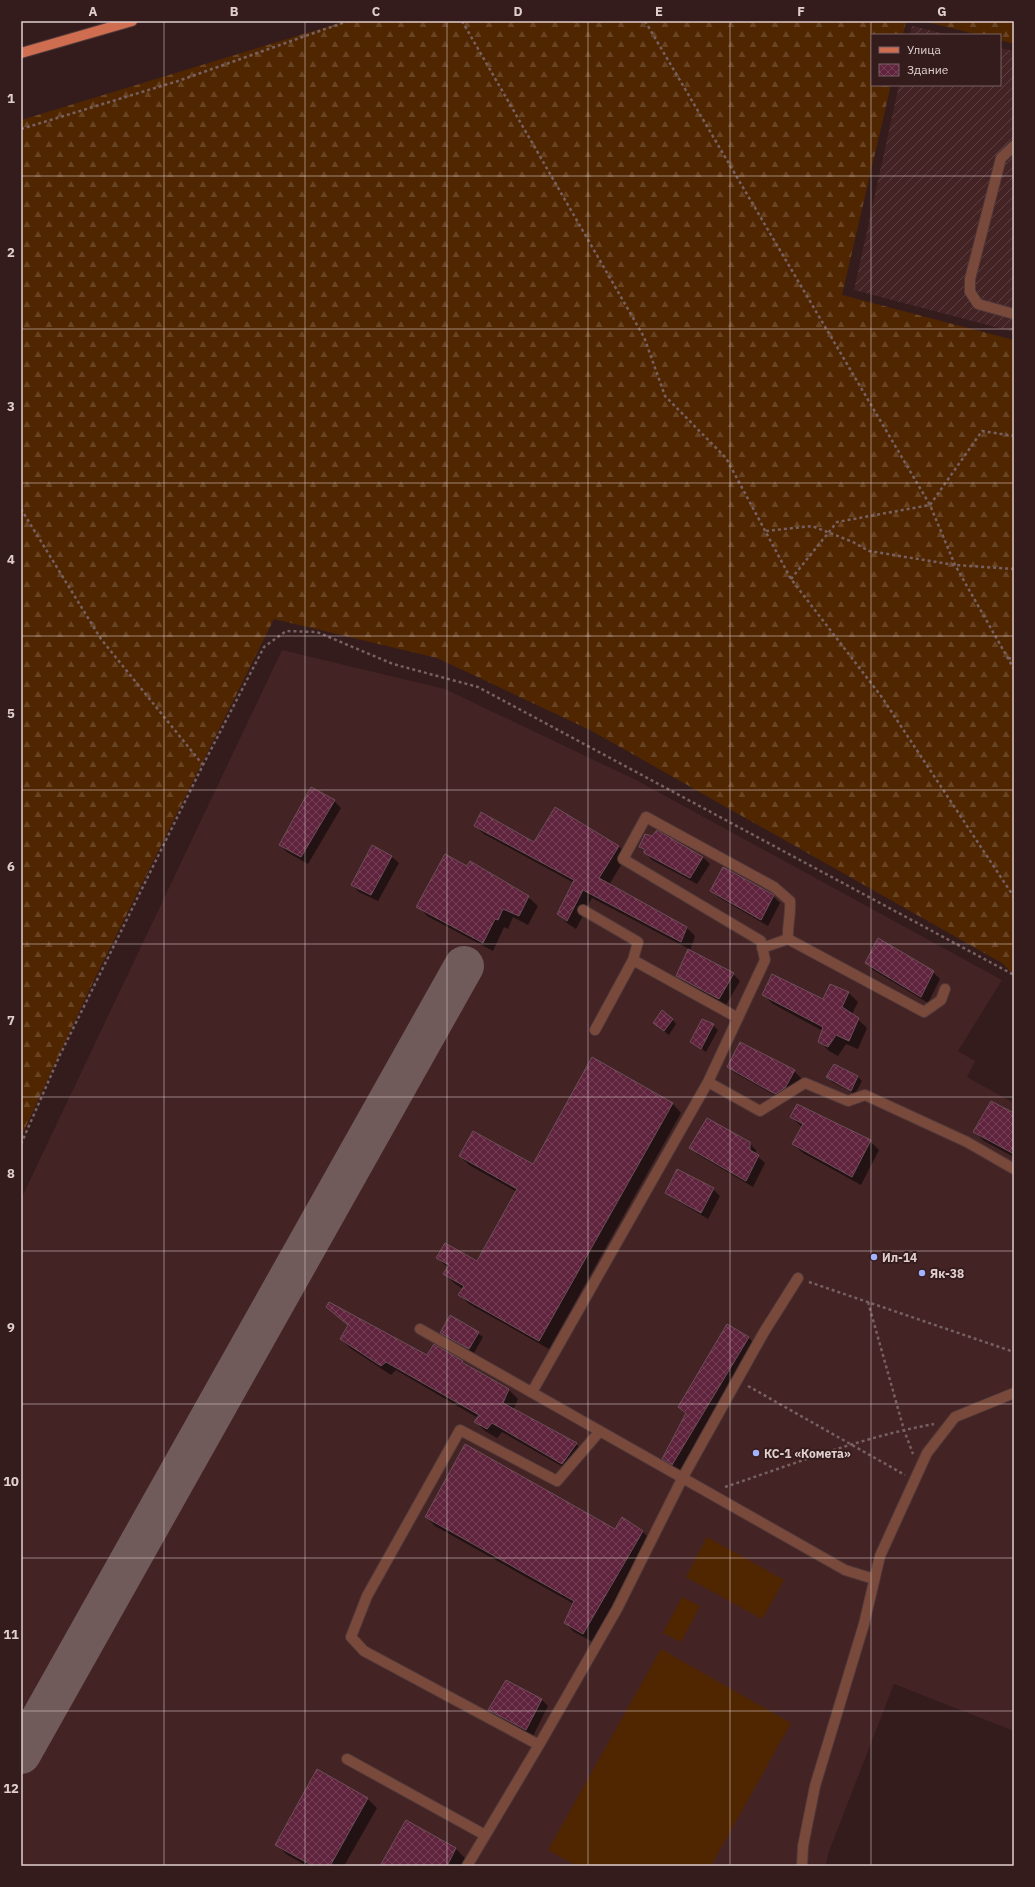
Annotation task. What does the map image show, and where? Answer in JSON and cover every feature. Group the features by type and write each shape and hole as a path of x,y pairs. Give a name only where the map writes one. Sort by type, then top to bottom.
{"main road":[{"path":"21,53 132,21"}],"street":[{"path":"1014,146 1001,158 970,279 970,292 978,304 1014,314"},
{"path":"532,1392 708,1082 765,960 761,941 623,859 646,817 774,886 790,901 791,916 787,932 788,939"},
{"path":"583,910 638,942 633,960 595,1030"},
{"path":"762,948 788,939 924,1012 941,1000 945,989"},
{"path":"633,960 738,1018"},
{"path":"708,1082 760,1111 805,1084 848,1101 865,1095 967,1142 1014,1169"},
{"path":"467,1866 617,1609 683,1477 737,1380 798,1278"},
{"path":"420,1329 845,1570 874,1579"},
{"path":"802,1866 803,1846 815,1786 864,1624 880,1556 927,1453 955,1417 1014,1393"},
{"path":"539,1745 364,1651 351,1637 367,1596 460,1430 557,1481 600,1431"},
{"path":"347,1759 485,1835"}],"path":[{"path":"21,129 178,81 348,21"},
{"path":"462,21 644,337 665,396 726,458 791,579 881,696 1014,897"},
{"path":"645,21 930,505 955,566 1014,669"},
{"path":"791,579 837,522 930,505 982,431 1014,436"},
{"path":"21,508 101,639 203,766"},
{"path":"766,531 812,526 853,542 869,551 955,566 1014,569"},
{"path":"21,1144 60,1055 203,766 264,647 286,631 317,632 393,664 478,687 1014,975"},
{"path":"1007,658 1014,660"},
{"path":"798,1278 1014,1352"},
{"path":"868,1302 904,1430 919,1470"},
{"path":"737,1380 915,1480"},
{"path":"709,1493 851,1444 904,1430 951,1422"}],"shaded area":[{"path":"913,26 945,34 910,34"},
{"path":"1001,48 1014,51 1014,332 854,290 899,86 1001,86"},
{"path":"282,650 445,689 638,781 1002,980 958,1051 975,1061 967,1077 1014,1103 1014,1731 894,1684 828,1854 826,1866 21,1866 21,1199"}],"green space":[{"path":"346,21 906,21 903,34 871,34 871,86 891,86 842,295 1014,340 1014,975 1002,963 590,730 437,658 274,619 93,982 21,1137 21,120"},
{"path":"923,21 1014,21 1014,44 1001,40 1001,34 975,34"},
{"path":"707,1537 784,1580 762,1619 686,1577"},
{"path":"682,1597 700,1606 681,1642 663,1633"},
{"path":"661,1649 791,1723 711,1866 577,1866 548,1850"}],"building":[{"path":"311,787 335,800 301,857 279,845"},
{"path":"555,807 619,846 599,878 687,927 681,942 583,890 567,921 557,914 574,880 474,826 481,812 534,842"},
{"path":"657,830 703,857 690,878 644,853 644,849 639,847 645,834 652,836"},
{"path":"372,845 392,856 371,895 351,885"},
{"path":"445,854 467,866 470,861 529,896 519,916 503,909 498,920 495,919 483,943 416,907"},
{"path":"723,867 774,895 761,920 710,891"},
{"path":"878,938 934,971 921,997 865,963"},
{"path":"688,949 734,973 719,999 676,976"},
{"path":"772,974 823,999 830,984 849,992 842,1007 859,1018 849,1041 836,1035 828,1047 818,1042 823,1027 762,995"},
{"path":"662,1010 673,1019 664,1031 653,1023"},
{"path":"702,1019 714,1024 701,1049 690,1042"},
{"path":"740,1042 795,1070 785,1088 775,1094 727,1067"},
{"path":"592,1057 673,1103 539,1341 458,1295 464,1286 443,1274 449,1265 436,1258 445,1243 477,1261 517,1189 459,1156 473,1131 533,1164"},
{"path":"834,1064 858,1076 851,1091 826,1077"},
{"path":"991,1101 1014,1113 1014,1154 973,1132"},
{"path":"797,1104 871,1140 852,1177 792,1144 803,1124 790,1117"},
{"path":"707,1118 750,1142 750,1150 759,1155 746,1181 689,1148"},
{"path":"677,1169 714,1188 701,1213 665,1193"},
{"path":"329,1302 427,1355 434,1344 509,1389 503,1403 577,1443 562,1464 492,1423 487,1429 474,1422 479,1415 386,1362 381,1366 340,1339 348,1325 326,1307"},
{"path":"450,1315 479,1332 469,1349 440,1333"},
{"path":"727,1324 749,1337 672,1465 662,1459 686,1413 678,1407"},
{"path":"465,1444 615,1529 622,1517 643,1531 583,1634 564,1623 574,1601 425,1517"},
{"path":"506,1680 542,1699 526,1730 488,1710"},
{"path":"317,1769 368,1798 330,1866 313,1866 275,1845"},
{"path":"406,1820 456,1848 447,1866 380,1866"}],"taxiway":[{"path":"21,1754 464,966"}],"place":[{"name":"Ил-14","path":"874,1257"},
{"name":"Як-38","path":"922,1273"},
{"name":"КС-1 «Комета»","path":"756,1453"}]}
